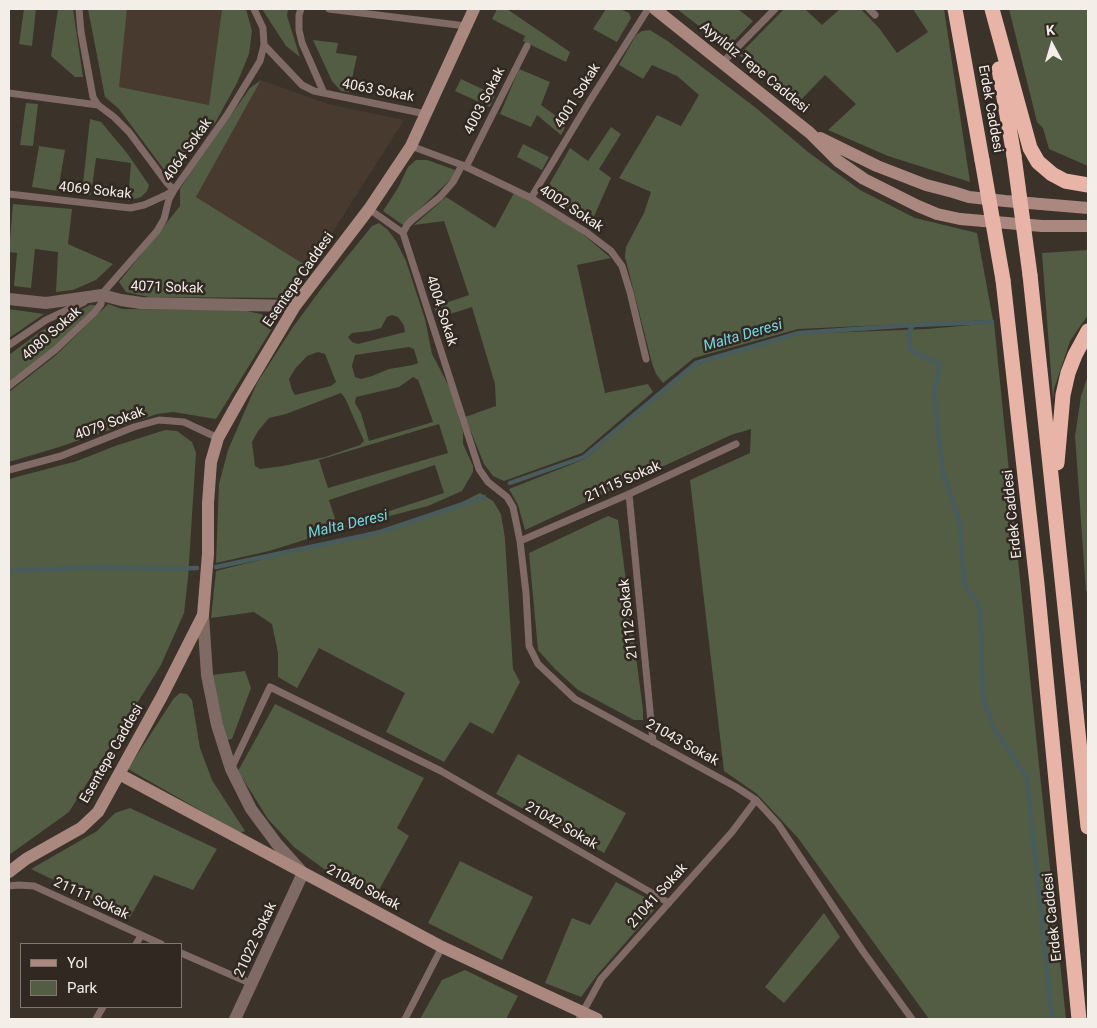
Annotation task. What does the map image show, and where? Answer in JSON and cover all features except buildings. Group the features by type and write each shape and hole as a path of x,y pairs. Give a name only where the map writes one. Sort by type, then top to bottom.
{"highway":[{"name":"Erdek Caddesi","path":"955,9 1002,280 1037,584 1079,1019"},
{"name":"Erdek Caddesi","path":"990,9 1014,156 1030,275 1054,489 1088,827"},
{"path":"990,9 1030,148 1038,162 1052,174 1065,181 1088,185"},
{"path":"1054,489 1063,395 1068,373 1075,355 1088,331"}],"main road":[{"name":"Esentepe Caddesi","path":"9,872 26,859 81,828 98,812 162,696 203,615 208,554 208,504 211,462 218,438 295,306 369,209 410,146 474,9"},
{"name":"Ayyıldız Tepe Caddesi","path":"655,9 810,133 838,161 864,179 937,214 960,219 1042,226 1088,226"},
{"name":"Ayyıldız Tepe Caddesi","path":"810,133 877,166 926,185 969,197 1088,208"},
{"name":"21040 Sokak","path":"119,774 442,946 580,1015 597,1019"}],"street":[{"name":"4071 Sokak","path":"9,299 38,303 102,294 121,300 141,303 295,306"},
{"name":"Esentepe Caddesi","path":"203,615 207,675 217,725 231,769 251,808 277,844 303,873"},
{"name":"21022 Sokak","path":"235,1019 303,873"}],"lane":[{"path":"79,9 92,89 98,105"},
{"name":"4064 Sokak","path":"102,294 157,231 164,219 169,199 174,190 228,115 260,61 264,45 263,28 254,9"},
{"name":"4063 Sokak","path":"301,9 299,14 299,30 302,43 324,93 426,114"},
{"path":"329,9 466,26"},
{"name":"4001 Sokak","path":"531,198 648,9"},
{"path":"722,63 775,9"},
{"path":"869,9 874,15"},
{"path":"264,45 302,85 314,91 324,93"},
{"name":"4003 Sokak","path":"464,166 527,46"},
{"path":"9,93 98,105 129,132 166,183 174,190"},
{"name":"4002 Sokak","path":"410,146 464,166 531,198 586,232 616,257 622,266 630,292 646,359"},
{"path":"369,209 403,233 412,220 440,197 464,166"},
{"name":"4069 Sokak","path":"9,194 137,208 174,190"},
{"name":"4004 Sokak","path":"403,233 479,469 488,482"},
{"path":"9,345 46,320 102,294"},
{"name":"4080 Sokak","path":"9,386 55,350 94,314 101,304 102,294"},
{"name":"4079 Sokak","path":"9,470 61,456 134,427 159,420 184,422 218,438"},
{"name":"21115 Sokak","path":"520,541 629,494 736,444"},
{"name":"21043 Sokak","path":"488,482 507,497 513,507 520,541 526,593 529,646 538,664 575,699 736,787 756,800 778,824 862,950 912,1019"},
{"name":"21112 Sokak","path":"629,494 654,742"},
{"name":"21042 Sokak","path":"231,769 270,687 441,771 669,903"},
{"name":"21041 Sokak","path":"580,1015 601,979 732,832 756,800"},
{"name":"21111 Sokak","path":"9,886 34,886 158,943"},
{"path":"137,943 141,936"},
{"path":"405,1019 442,946"},
{"path":"182,953 252,984"},
{"path":"96,1019 102,1008"}],"shaded area":[{"path":"127,9 222,9 209,105 118,87"},
{"path":"261,80 328,104 404,120 310,268 196,197"}],"green space":[{"path":"24,9 36,9 32,46 19,44"},
{"path":"58,9 73,9 83,77 75,77 51,56"},
{"path":"88,9 127,9 119,87 209,105 222,9 246,9 252,31 249,54 237,83 215,123 168,175 119,109 105,97"},
{"path":"262,9 288,9 287,16 300,57 286,46"},
{"path":"497,9 507,9 570,52 566,62 523,41 525,36 492,19"},
{"path":"606,9 620,9 629,13 631,18 617,42 593,29"},
{"path":"677,9 738,9 753,21 732,43 721,43"},
{"path":"784,9 805,9 822,25 840,9 861,9 879,28 897,53 928,32 913,9 944,9 970,182 888,156 828,130 856,104 825,75 794,107 739,55"},
{"path":"1009,9 1088,9 1088,166 1049,149 1043,128 1037,122"},
{"path":"650,30 669,42 756,108 808,152 860,190 915,218 977,233 993,320 798,329 694,358 663,383 656,374 652,363 625,257 626,247 644,213 651,192 619,178 657,115 681,126 699,95 677,76 652,65 643,79 619,65 636,35 642,31"},
{"path":"313,40 338,43 336,53 357,56 349,92 341,91 332,81"},
{"path":"519,69 550,82 541,105 567,124 561,135 537,115 531,127 500,114"},
{"path":"461,79 495,95 490,107 455,91"},
{"path":"261,80 196,197 310,268 291,298 149,297 126,292 119,282 180,206 180,189 250,88"},
{"path":"26,103 38,104 33,146 20,145"},
{"path":"90,119 101,122 127,153 149,185 147,191 141,197 128,201 131,163 96,158 91,195 82,193"},
{"path":"611,127 621,134 599,169 611,178 591,223 542,197 570,148 588,161"},
{"path":"523,144 549,157 542,170 517,157"},
{"path":"39,146 65,150 58,191 32,187"},
{"path":"416,160 427,160 455,170 451,179 403,225 383,211 398,188 408,167"},
{"path":"514,193 540,206 579,231 611,258 577,265 605,393 648,384 653,392 582,453 504,481 493,476 484,464 465,417 496,406 495,384 472,307 438,318 434,307 469,295 444,221 414,225 446,197 495,228"},
{"path":"13,204 72,209 68,244 113,264 96,280 73,290 56,292 58,252 35,249 31,288 14,286 17,253 9,252"},
{"path":"379,223 388,230 406,261 425,319 432,354 451,390 463,432 463,444 473,466 473,472 462,491 428,506 336,530 269,551 216,563 219,484 228,450 257,383 293,327 372,226","holes":["392,315 398,317 404,326 405,332 358,344 352,342 348,337 352,333 381,328 387,317","409,347 414,349 418,363 389,369 361,379 355,377 352,366 355,355","318,352 325,354 336,382 331,386 295,395 289,379 307,356","413,377 418,380 433,422 369,441 361,413 355,403 356,397 399,387","341,393 364,441 360,445 325,457 260,469 255,466 252,442 269,418 286,414","439,424 448,453 328,488 319,460","435,465 444,493 338,528 329,500"]},
{"path":"1088,250 1088,315 1070,341 1054,389 1053,400 1042,253"},
{"path":"108,304 122,309 242,310 261,314 272,321 273,327 216,419 173,412 157,414 9,462 9,392 55,356"},
{"path":"90,305 95,305 93,312 53,349 9,382 9,355 41,331"},
{"path":"9,309 44,314 9,338"},
{"path":"994,323 1066,1019 929,1019 798,838 757,794 724,771 690,480 750,453 751,429 731,435 525,530 518,505 509,489 585,459 697,363 801,334 927,329"},
{"path":"1088,375 1088,590 1086,592 1075,436 1081,396"},
{"path":"165,430 177,431 192,442 196,453 184,613 161,665 69,812 9,855 9,479 77,461 115,446"},
{"path":"480,493 493,501 501,514 505,539 513,669 520,682 493,734 470,722 444,762 386,732 405,693 319,648 297,688 278,677 278,653 272,624 254,612 211,618 216,571 379,530 460,503"},
{"path":"608,516 618,520 643,720 634,720 578,690 538,650 529,553"},
{"path":"245,671 251,688 232,739 226,740 212,675"},
{"path":"180,693 187,694 192,700 200,748 212,780 245,831 240,833 128,769 174,698"},
{"path":"275,704 424,778 397,828 409,836 375,897 324,869 294,847 268,819 238,771"},
{"path":"518,754 626,813 604,853 496,794"},
{"path":"130,808 217,849 193,890 154,875 130,917 31,869 97,831 115,813"},
{"path":"460,861 533,897 502,960 428,923"},
{"path":"616,882 654,902 654,910 598,974 581,997 545,983 572,918 590,925"},
{"path":"824,913 840,937 784,1003 765,987"},
{"path":"465,970 518,996 506,1019 420,1019 442,980"}],"waterway":[{"name":"Malta Deresi","path":"510,483 584,457 696,363 799,333 913,325 992,322"},
{"path":"913,325 908,334 911,351 940,364 934,394 943,472 960,524 964,584 980,607 983,700 995,730 1027,778 1052,1019"},
{"name":"Malta Deresi","path":"216,567 381,532 484,497"},
{"name":"Malta Deresi","path":"9,571 98,567 197,568"}]}
